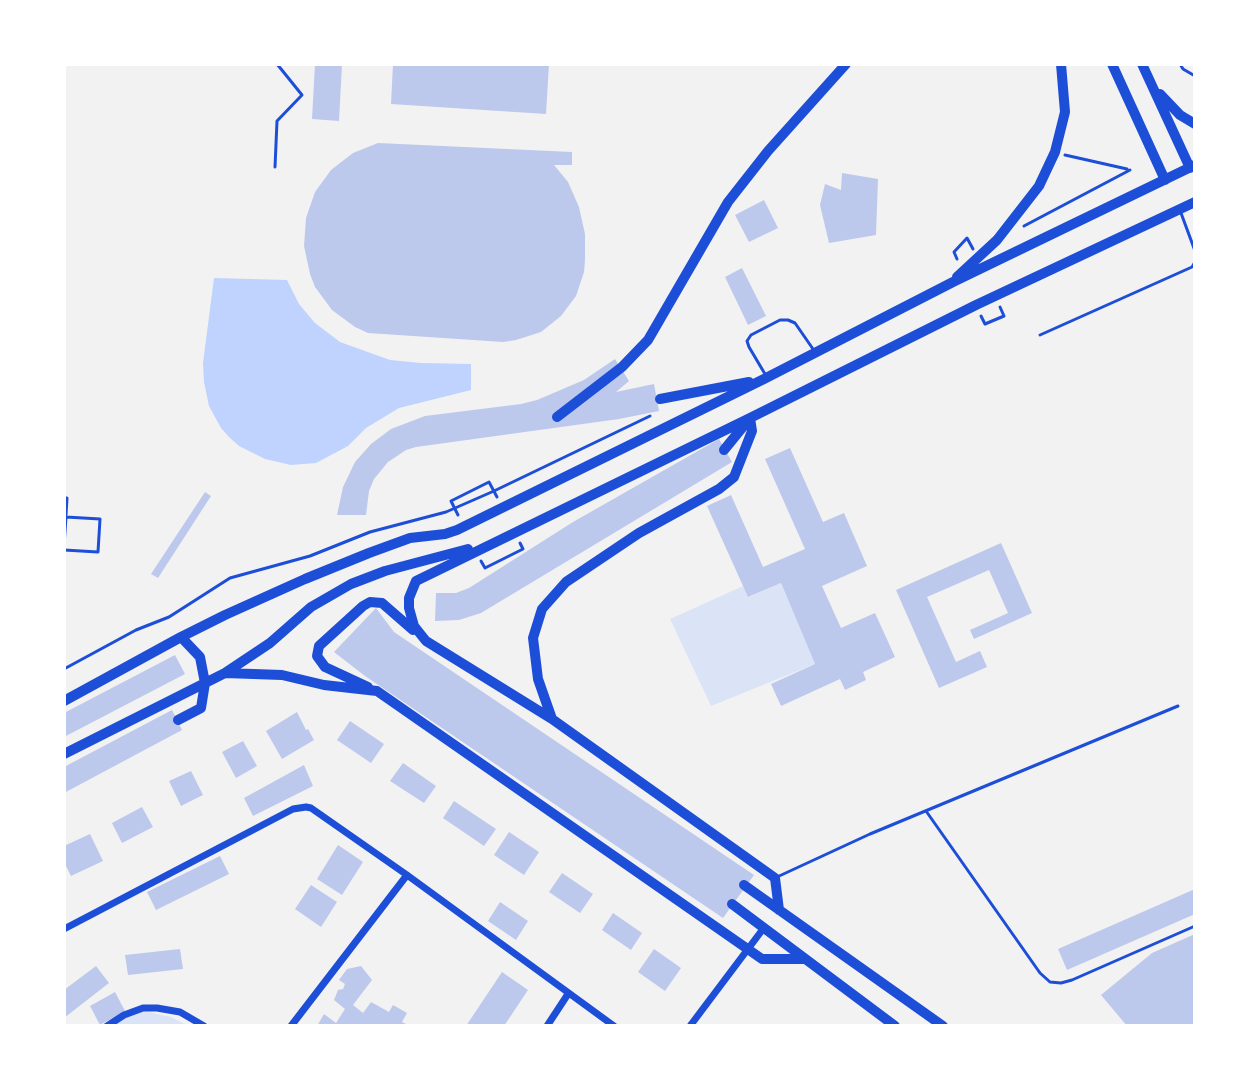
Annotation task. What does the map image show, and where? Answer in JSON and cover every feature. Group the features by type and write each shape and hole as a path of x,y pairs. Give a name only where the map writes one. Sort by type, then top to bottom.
{"main road":[{"path":"557,417 622,367 648,340 728,202 768,151 846,64"},
{"path":"953,282 997,240 1039,186 1055,152 1065,112 1061,64"},
{"path":"1112,64 1165,180"},
{"path":"64,701 225,615 369,553 410,538 445,534 502,508 1192,166 1142,64"},
{"path":"1153,87 1180,115 1195,124"},
{"path":"426,641 414,626 409,608 409,598 416,581 976,305 1195,202"},
{"path":"660,399 766,378"},
{"path":"724,450 750,418"},
{"path":"552,719 538,679 533,638 542,609 566,582 639,533 719,489 734,477 752,431 750,418"},
{"path":"64,754 225,673 270,643 311,607 351,584 385,571 485,545"},
{"path":"779,910 775,878 552,719 426,641 386,606 375,601 366,603 319,646 317,656 325,667 377,691 762,959 805,959"},
{"path":"178,720 201,708 205,683 200,657 181,637"},
{"path":"225,673 282,675 324,685 377,691"},
{"path":"744,885 943,1026"},
{"path":"732,904 895,1026"}],"street":[{"path":"64,929 293,809 311,808 614,1026"},
{"path":"291,1026 407,875"},
{"path":"690,1026 763,929"},
{"path":"547,1026 568,994"},
{"path":"107,1026 134,1011 157,1008 180,1012 204,1026"}],"lane":[{"path":"1180,210 1195,251"},
{"path":"1040,335 1192,267 1195,262"},
{"path":"766,378 747,341 751,335 780,320 795,323 815,353"},
{"path":"775,878 870,834 1178,706"},
{"path":"925,811 1040,973 1050,982 1072,980 1195,926"}],"path":[{"path":"275,167 277,121 302,95 277,64"},
{"path":"1180,64 1195,76"},
{"path":"1024,226 1130,170 1065,155"},
{"path":"954,252 967,238"},
{"path":"985,324 1004,316"},
{"path":"64,669 136,630 169,617 230,578 310,556 370,532 446,512 650,416"},
{"path":"451,501 489,482 502,508"},
{"path":"64,498 67,498 64,548 98,552 100,519 66,517"},
{"path":"485,568 523,549"}],"shaded area":[{"path":"781,583 815,664 711,706 670,619 743,586 749,597"},
{"path":"135,1009 171,1017 189,1026 111,1026"}],"water":[{"path":"214,278 287,280 299,304 315,323 340,342 390,360 471,364 471,390 399,408 366,428 348,446 316,463 291,465 265,459 239,446 229,437 209,406 203,363"}],"building":[{"path":"315,64 342,64 339,121 312,119"},
{"path":"393,64 549,64 546,114 391,104"},
{"path":"378,143 572,152 572,165 554,165 568,182 579,207 585,234 585,260 576,296 561,316 541,332 503,342 368,333 332,310 315,287 310,274 304,246 306,218 315,192 331,170 353,153"},
{"path":"842,173 878,179 876,235 829,243 820,205 825,184 841,190"},
{"path":"764,200 778,228 749,242 735,215"},
{"path":"742,268 766,316 748,325 725,277"},
{"path":"615,359 629,381 616,392 654,384 659,411 406,450 388,462 374,479 366,515 337,515 343,487 355,462 371,444 391,429 425,416 537,400 584,380"},
{"path":"719,439 732,462 481,613 459,620 435,621 436,593 456,593 469,588 573,522"},
{"path":"790,448 823,522 844,513 867,566 822,586 841,628 875,613 895,657 863,672 866,680 845,690 840,679 781,706 771,684 815,664 781,583 748,597 707,506 731,495 763,567 805,549 765,459"},
{"path":"205,492 211,496 158,578 151,574"},
{"path":"1001,543 1032,613 974,639 970,630 1008,613 989,570 927,597 956,662 980,651 987,667 939,688 896,590"},
{"path":"376,608 394,632 754,875 723,918 334,652"},
{"path":"175,655 185,674 64,737 64,713"},
{"path":"172,710 182,730 64,793 64,767"},
{"path":"297,712 314,740 282,759 266,731"},
{"path":"350,721 384,744 371,763 337,740"},
{"path":"243,741 257,766 236,778 222,752"},
{"path":"403,763 436,786 424,803 390,781"},
{"path":"304,765 313,786 253,816 244,798"},
{"path":"191,771 203,795 181,806 169,781"},
{"path":"454,801 496,829 484,846 443,818"},
{"path":"142,807 153,827 122,843 112,823"},
{"path":"509,832 539,852 524,875 494,855"},
{"path":"90,834 103,861 71,876 64,862 64,846"},
{"path":"338,845 363,862 342,895 317,879"},
{"path":"220,856 229,874 156,910 147,892"},
{"path":"562,873 593,894 580,913 549,892"},
{"path":"311,885 337,902 321,927 295,909"},
{"path":"1195,889 1195,914 1067,970 1058,949"},
{"path":"500,902 528,921 516,940 488,921"},
{"path":"613,913 642,933 631,950 602,930"},
{"path":"1195,934 1195,1026 1127,1026 1101,995 1152,953"},
{"path":"180,949 183,969 128,975 125,955"},
{"path":"654,949 681,968 665,991 638,972"},
{"path":"96,966 109,983 64,1018 64,990"},
{"path":"361,966 372,980 353,1005 363,1013 371,1002 389,1012 393,1005 407,1013 402,1022 410,1026 317,1026 324,1014 336,1023 345,1009 334,1000 345,984 339,980 347,969"},
{"path":"502,972 528,990 504,1026 466,1026"},
{"path":"115,992 125,1011 100,1025 90,1006"}]}
